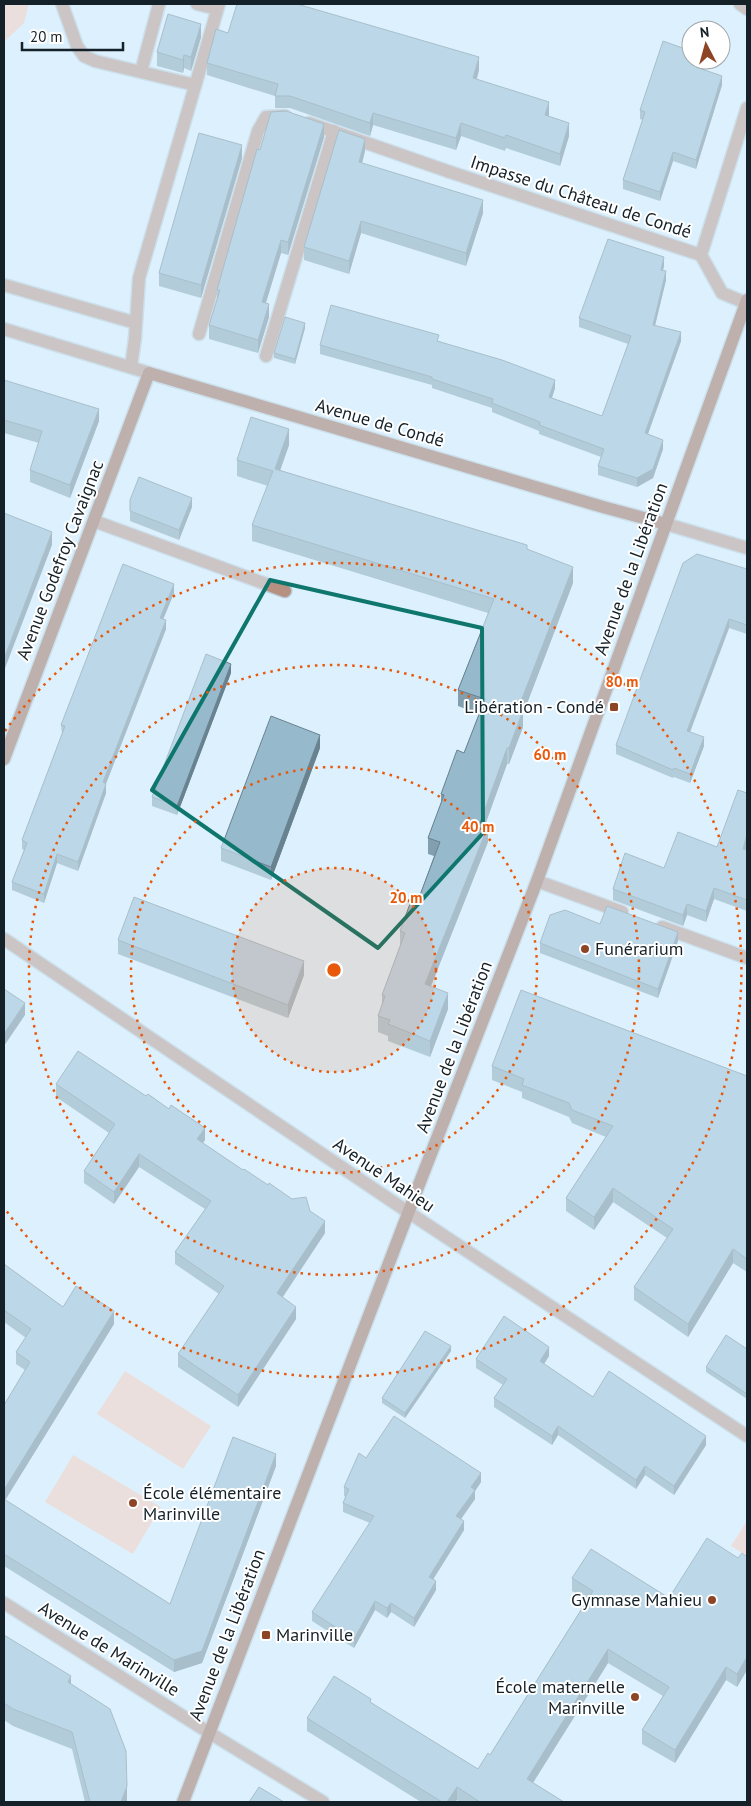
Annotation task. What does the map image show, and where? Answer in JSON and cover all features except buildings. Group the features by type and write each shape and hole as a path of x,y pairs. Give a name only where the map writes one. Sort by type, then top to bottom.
{"main road":[{"name":"Avenue de la Libération","path":"183,1802 208,1732 537,881 747,302"},
{"name":"Avenue de Condé","path":"149,373 666,524"},
{"name":"Avenue Godefroy Cavaignac","path":"4,759 149,373"}],"street":[{"path":"62,4 77,46 84,56 95,61 195,86"},
{"path":"141,72 159,4"},
{"path":"131,367 139,278 218,6 197,4"},
{"path":"740,4 747,9"},
{"path":"747,108 701,255 722,293 747,302"},
{"name":"Impasse du Château de Condé","path":"199,334 258,130 266,117 287,116 334,130 450,172 701,255"},
{"path":"266,356 334,130"},
{"path":"4,286 136,324"},
{"name":"Avenue de Condé","path":"4,329 149,373"},
{"path":"94,521 285,591"},
{"name":"Avenue de Condé","path":"666,524 747,548"},
{"path":"537,881 629,915"},
{"path":"647,921 747,958"},
{"name":"Avenue Mahieu","path":"4,940 408,1212 747,1436"},
{"name":"Avenue de Marinville","path":"4,1603 323,1802"}],"highlighted area":[{"path":"270,580 482,628 483,833 378,948 152,790"}],"shaded area":[{"path":"4,4 29,4 24,23 4,42"},
{"path":"125,1371 211,1426 183,1469 97,1414"},
{"path":"73,1455 161,1507 133,1554 45,1502"},
{"path":"747,1521 747,1556 731,1546"}],"place":[{"name":"Libération - Condé","path":"614,707"},
{"name":"Funérarium","path":"585,949"},
{"name":"École élémentaire Marinville","path":"133,1503"},
{"name":"Gymnase Mahieu","path":"712,1600"},
{"name":"Marinville","path":"266,1635"},
{"name":"École maternelle Marinville","path":"635,1697"}]}
